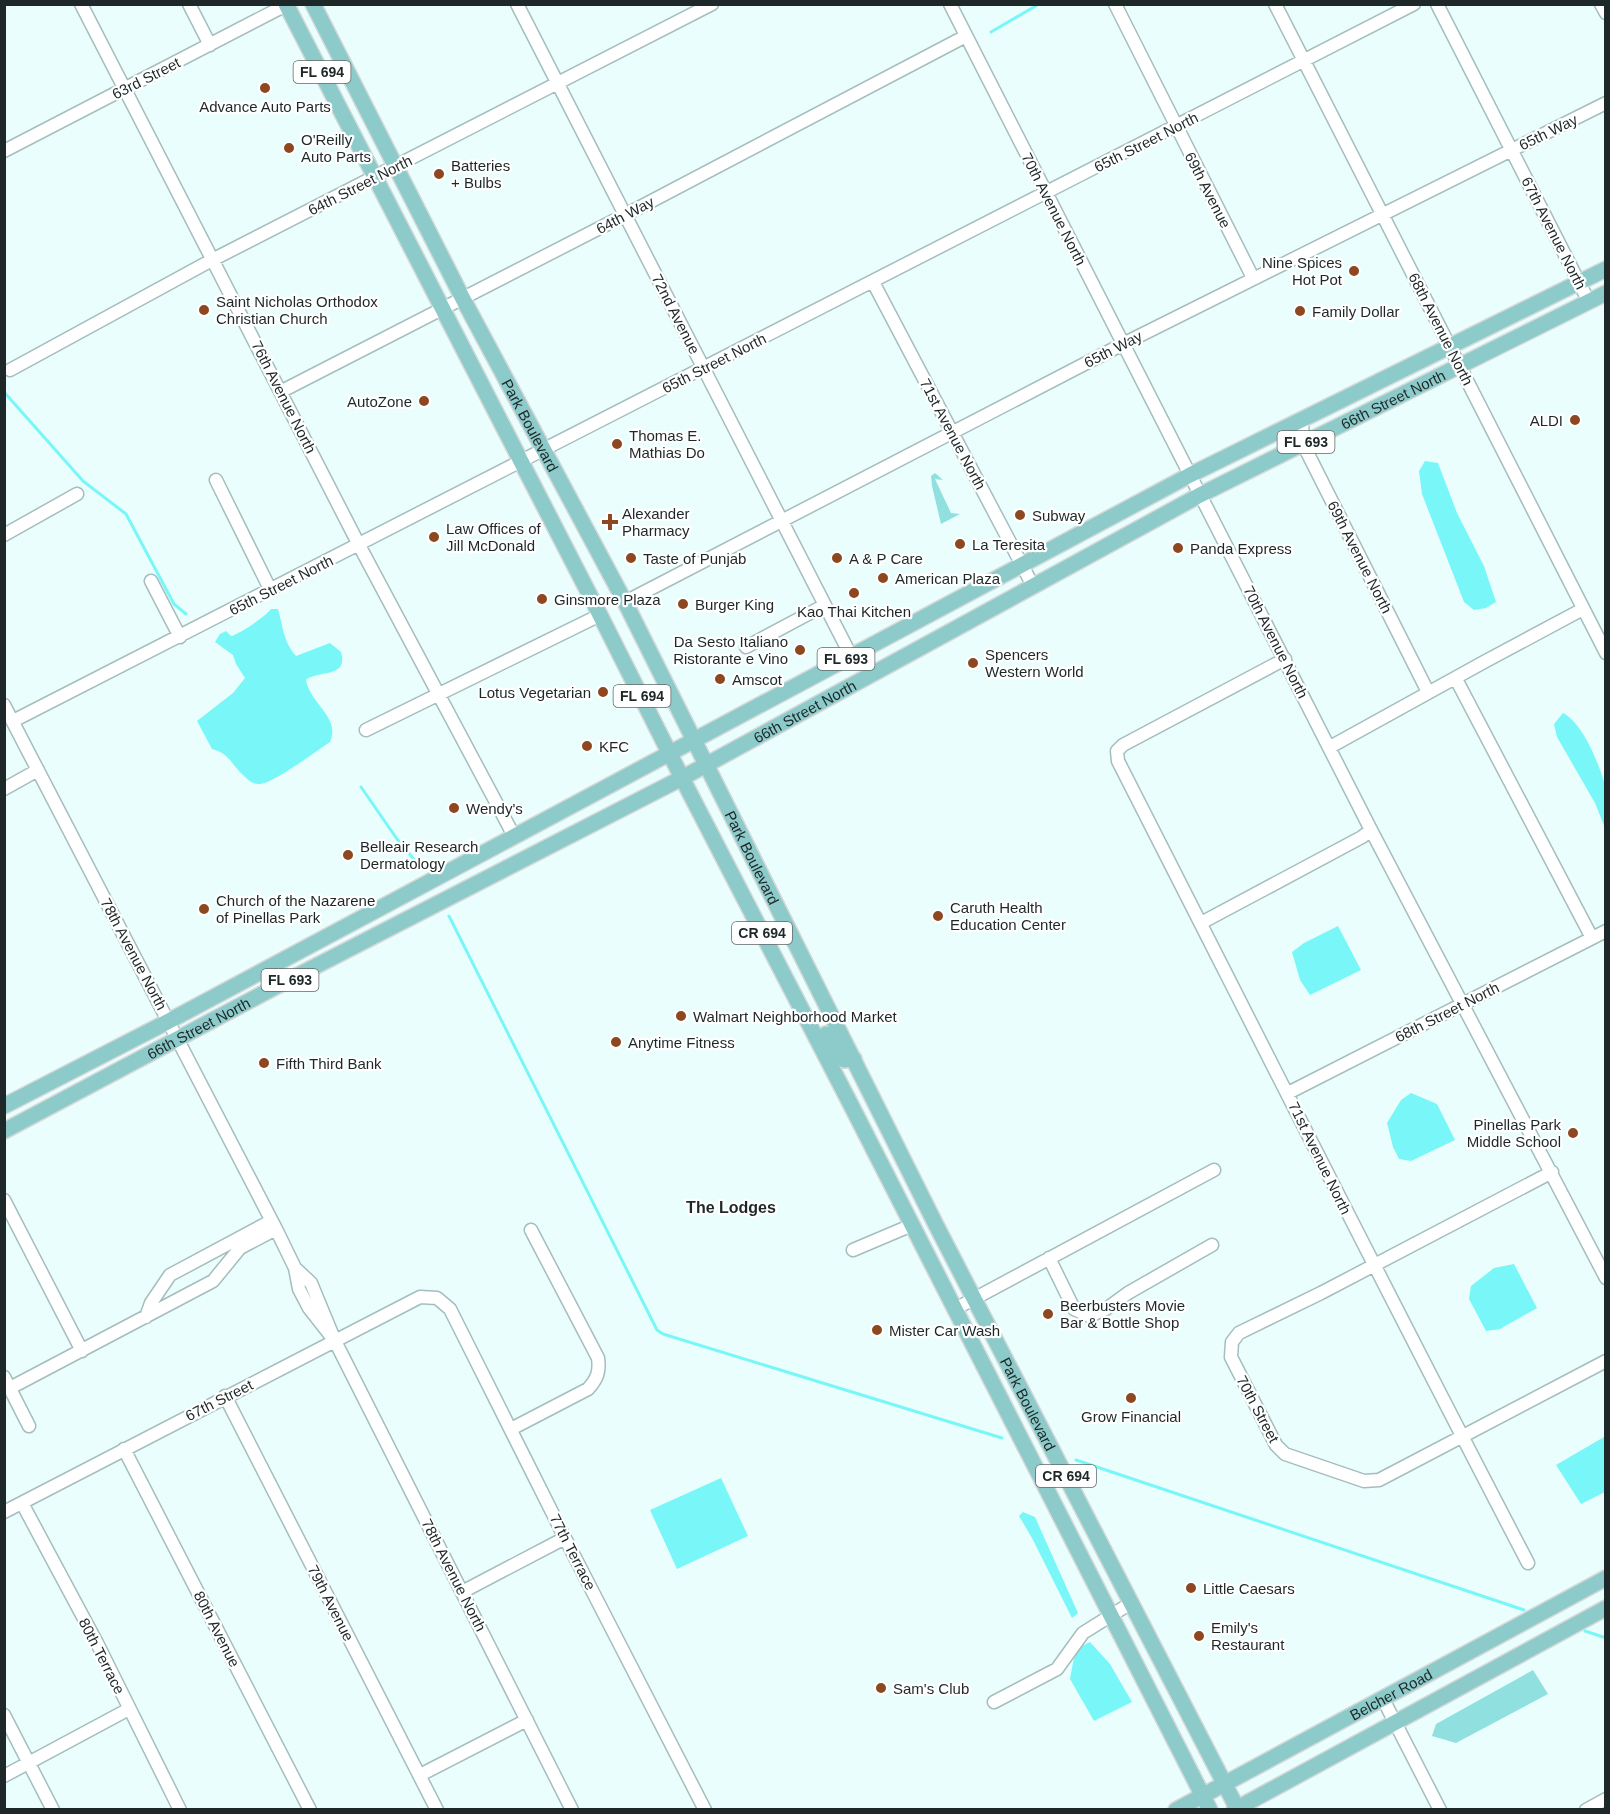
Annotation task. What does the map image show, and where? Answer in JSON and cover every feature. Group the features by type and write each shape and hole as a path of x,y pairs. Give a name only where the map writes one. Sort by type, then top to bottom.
{"main road":[{"name":"Park Boulevard","path":"313,4 463,300 625,602 854,1059 1236,1809"},
{"name":"Park Boulevard","path":"287,5 1210,1809"},
{"name":"66th Street North","path":"4,1106 169,1021 1190,475 1605,269"},
{"name":"66th Street North","path":"4,1131 277,986 682,778 1200,495 1605,293"},
{"path":"799,1005 809,1008 816,1016 833,1049 844,1060 854,1059"},
{"name":"Belcher Road","path":"1176,1809 1605,1578"},
{"name":"Belcher Road","path":"1236,1809 1605,1608"}],"street":[{"name":"76th Avenue North","path":"81,4 282,391 359,545 514,836"},
{"path":"189,4 210,45"},
{"name":"72nd Avenue","path":"517,4 851,656"},
{"name":"64th Street North","path":"10,370 212,260 558,85 712,4"},
{"name":"70th Avenue North","path":"950,4 1371,830 1461,1005 1552,1172 1605,1278"},
{"name":"69th Avenue","path":"1115,4 1253,278"},
{"name":"68th Avenue North","path":"1275,4 1605,653"},
{"name":"65th Street North","path":"13,721 1414,4"},
{"name":"67th Avenue North","path":"1437,4 1589,302"},
{"path":"1601,4 1605,13"},
{"name":"63rd Street","path":"4,151 287,5"},
{"name":"64th Way","path":"282,391 463,300 966,36"},
{"name":"65th Way","path":"625,602 1123,344 1605,103"},
{"name":"71st Avenue North","path":"873,282 1033,586"},
{"name":"69th Avenue North","path":"1302,420 1303,444 1428,692"},
{"path":"216,480 270,590"},
{"path":"4,535 77,494"},
{"path":"151,581 180,637"},
{"path":"746,647 825,605"},
{"path":"1330,747 1583,609"},
{"path":"366,730 600,615"},
{"name":"71st Avenue North","path":"1285,659 1123,745 1117,751 1118,760 1288,1093 1373,1266 1528,1563"},
{"path":"1456,679 1592,938"},
{"name":"78th Avenue North","path":"4,705 274,1225 295,1268 299,1289 309,1308 334,1341 573,1809"},
{"path":"4,789 38,770"},
{"path":"1201,923 1362,837 1371,830"},
{"name":"68th Street North","path":"1288,1093 1605,931"},
{"path":"955,1309 1214,1170"},
{"name":"70th Street","path":"1462,1437 1379,1480 1365,1481 1284,1454 1276,1445 1231,1357 1232,1342 1239,1333 1300,1304 1552,1172"},
{"path":"6,1205 81,1351"},
{"path":"146,1317 151,1303 170,1275 274,1225"},
{"path":"29,1426 7,1383 81,1351 213,1281 240,1248 274,1225"},
{"path":"853,1250 912,1225"},
{"path":"511,1429 588,1389 595,1382 600,1371 598,1358 531,1230"},
{"path":"1049,1258 1074,1309 1089,1316 1106,1309 1128,1293 1212,1245"},
{"name":"67th Street","path":"4,1512 420,1297 437,1298"},
{"name":"77th Terrace","path":"437,1298 450,1309 705,1809"},
{"path":"1462,1437 1605,1361"},
{"name":"79th Avenue","path":"225,1396 437,1809"},
{"name":"80th Avenue","path":"124,1449 310,1809"},
{"name":"80th Terrace","path":"22,1503 97,1643 180,1809"},
{"path":"462,1592 566,1538"},
{"path":"994,1702 1057,1669 1083,1633 1131,1603"},
{"path":"1383,1699 1440,1809"},
{"path":"4,1776 129,1709"},
{"path":"4,1715 53,1809"},
{"path":"420,1775 526,1720"},
{"path":"1586,1809 1605,1799"}],"shaded area":[{"path":"1425,461 1438,463 1457,513 1484,566 1496,602 1486,608 1474,610 1464,602 1422,494 1419,471"},
{"path":"935,473 943,480 935,479 951,513 960,514 941,524 932,486 931,476"},
{"path":"271,609 278,609 286,639 296,656 330,643 341,652 342,661 336,670 306,680 331,725 330,742 283,774 258,784 246,778 226,756 212,749 197,721 233,693 245,678 233,655 215,642 220,634 226,631 231,636 235,635 259,620"},
{"path":"1563,713 1577,726 1599,766 1606,790 1605,828 1595,803 1557,737 1554,724"},
{"path":"1338,926 1361,970 1310,995 1300,980 1292,952 1304,943"},
{"path":"1411,1093 1437,1104 1455,1140 1411,1161 1399,1159 1393,1147 1387,1123 1401,1100"},
{"path":"1514,1264 1537,1308 1500,1329 1486,1331 1469,1299 1471,1286 1494,1268"},
{"path":"1604,1437 1605,1492 1581,1504 1556,1465"},
{"path":"721,1478 748,1536 677,1569 650,1510"},
{"path":"1023,1512 1035,1517 1078,1613 1072,1618 1019,1516"},
{"path":"1090,1642 1110,1664 1132,1702 1094,1721 1070,1679 1077,1652"},
{"path":"1533,1670 1548,1694 1456,1743 1432,1736 1436,1724"}],"waterway":[{"path":"991,32 1039,4"},
{"path":"4,392 83,481 126,514 174,604 186,614"},
{"path":"361,787 397,839 422,869"},
{"path":"449,916 657,1330 663,1334 1002,1438"},
{"path":"1076,1460 1524,1610"},
{"path":"1585,1631 1606,1638"}],"place":[{"name":"Advance Auto Parts","path":"265,88"},
{"name":"O'Reilly Auto Parts","path":"289,148"},
{"name":"Batteries + Bulbs","path":"439,174"},
{"name":"Nine Spices Hot Pot","path":"1354,271"},
{"name":"Saint Nicholas Orthodox Christian Church","path":"204,310"},
{"name":"Family Dollar","path":"1300,311"},
{"name":"AutoZone","path":"424,401"},
{"name":"ALDI","path":"1575,420"},
{"name":"Thomas E. Mathias Do","path":"617,444"},
{"name":"Subway","path":"1020,515"},
{"name":"Alexander Pharmacy","path":"610,522"},
{"name":"Law Offices of Jill McDonald","path":"434,537"},
{"name":"La Teresita","path":"960,544"},
{"name":"Panda Express","path":"1178,548"},
{"name":"Taste of Punjab","path":"631,558"},
{"name":"A & P Care","path":"837,558"},
{"name":"American Plaza","path":"883,578"},
{"name":"Kao Thai Kitchen","path":"854,593"},
{"name":"Ginsmore Plaza","path":"542,599"},
{"name":"Burger King","path":"683,604"},
{"name":"Da Sesto Italiano Ristorante e Vino","path":"800,650"},
{"name":"Spencers Western World","path":"973,663"},
{"name":"Amscot","path":"720,679"},
{"name":"Lotus Vegetarian","path":"603,692"},
{"name":"KFC","path":"587,746"},
{"name":"Wendy's","path":"454,808"},
{"name":"Belleair Research Dermatology","path":"348,855"},
{"name":"Church of the Nazarene of Pinellas Park","path":"204,909"},
{"name":"Caruth Health Education Center","path":"938,916"},
{"name":"Walmart Neighborhood Market","path":"681,1016"},
{"name":"Anytime Fitness","path":"616,1042"},
{"name":"Fifth Third Bank","path":"264,1063"},
{"name":"Pinellas Park Middle School","path":"1573,1133"},
{"name":"Beerbusters Movie Bar & Bottle Shop","path":"1048,1314"},
{"name":"Mister Car Wash","path":"877,1330"},
{"name":"Grow Financial","path":"1131,1398"},
{"name":"Little Caesars","path":"1191,1588"},
{"name":"Emily's Restaurant","path":"1199,1636"},
{"name":"Sam's Club","path":"881,1688"}],"district":[{"name":"The Lodges","path":"731,1207"}]}
